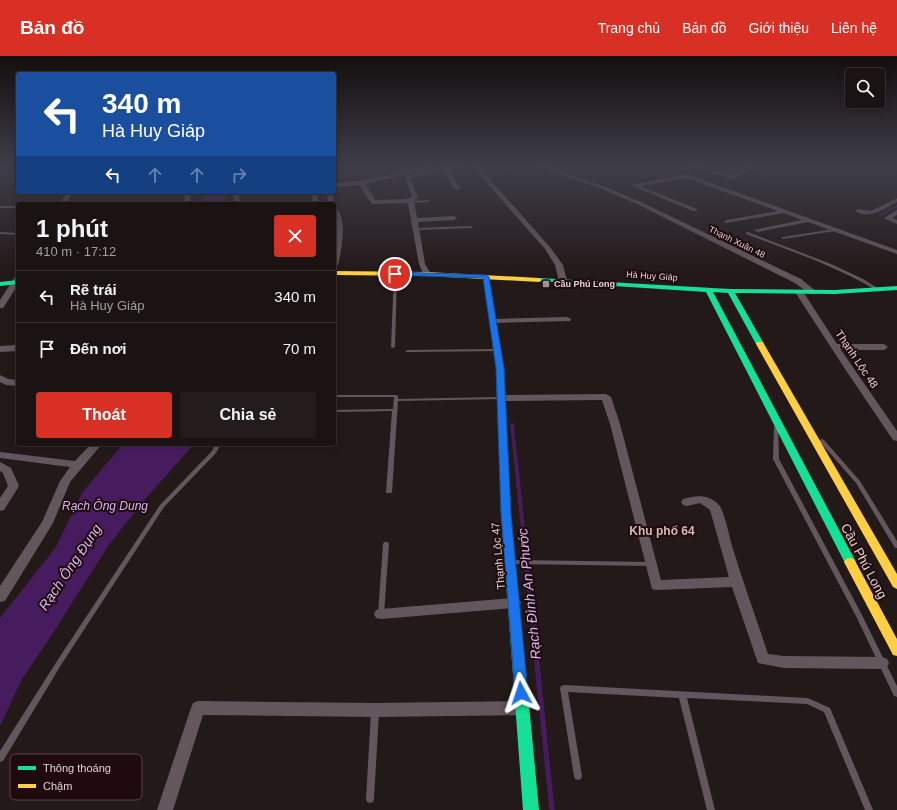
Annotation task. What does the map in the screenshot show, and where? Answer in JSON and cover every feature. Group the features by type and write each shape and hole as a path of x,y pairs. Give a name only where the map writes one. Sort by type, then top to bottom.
{"main road":[{"name":"Hà Huy Giáp","path":"336,272 427,274 563,280 730,291 813,292 897,288"},
{"name":"Thạnh Lộc 47","path":"486,277 494,321 497,350 510,562 531,810"},
{"path":"0,284 16,281"},
{"name":"Cầu Phú Long","path":"709,290 897,651"},
{"name":"Cầu Phú Long","path":"730,291 897,584"}],"street":[{"path":"373,201 403,201"},
{"path":"410,201 416,220 422,264 427,274"},
{"path":"506,201 548,248 559,266 563,280"},
{"name":"Thạnh Xuân 48","path":"635,201 798,281 813,292"},
{"path":"673,201 695,210"},
{"path":"754,201 897,252"},
{"path":"858,211 872,213 895,201"},
{"path":"727,222 783,212"},
{"path":"897,212 887,218 897,222"},
{"path":"336,214 341,228 337,235 336,245"},
{"path":"416,220 454,218"},
{"path":"756,230 807,220"},
{"path":"0,306 16,282"},
{"name":"Thạnh Lộc 48","path":"799,292 897,438"},
{"path":"494,321 567,319"},
{"path":"835,347 884,347"},
{"path":"0,349 16,348"},
{"path":"0,378 6,382 16,383"},
{"path":"501,398 606,397 615,424 656,585 737,582"},
{"path":"0,597 47,523 65,481 77,465 95,446"},
{"path":"0,455 77,465"},
{"path":"0,466 7,471 14,486 0,507"},
{"path":"687,502 702,499 715,508 737,582 763,659 784,662 882,663"},
{"path":"381,614 514,603"},
{"path":"165,810 198,708 375,710 523,708"}],"lane":[{"path":"0,207 16,207"},
{"path":"417,229 471,227"},
{"path":"783,238 834,230"},
{"path":"0,233 16,234"},
{"path":"746,233 831,264 858,277 876,289"},
{"path":"393,347 395,274"},
{"path":"407,351 497,350"},
{"path":"336,396 396,396 390,492"},
{"path":"396,400 501,398"},
{"path":"336,411 395,410"},
{"path":"776,418 776,459 897,694"},
{"path":"802,419 858,482 897,546"},
{"path":"0,758 55,669 162,506 214,452 217,446"},
{"path":"381,614 386,544"},
{"path":"510,562 651,564"},
{"path":"578,776 564,688 807,702 827,710 869,810"},
{"path":"682,694 711,810"},
{"path":"370,799 375,710"}],"water":[{"path":"203,201 226,202 203,202"},
{"name":"Rạch Ông Dung","path":"121,446 192,446 146,498 108,546 22,679 0,726 0,618 56,547 82,493"}],"waterway":[{"path":"880,215 897,206"},
{"name":"Rạch Đình An Phước","path":"512,425 516,463"},
{"name":"Rạch Đình An Phước","path":"516,462 532,617"},
{"name":"Rạch Đình An Phước","path":"532,616 552,810"}],"traffic: fast":[{"path":"486,277 500,368 506,514 531,810"},
{"path":"539,280 730,291 760,344"},
{"path":"0,284 16,282"},
{"path":"730,291 835,292 897,288"},
{"path":"709,290 850,562"}],"traffic: slow":[{"path":"336,273 427,274 539,280"},
{"path":"760,344 897,584"},
{"path":"850,562 897,651"}],"place":[{"name":"Cầu Phú Long","path":"546,284"}],"district":[{"name":"Khu phố 64","path":"662,531"}],"route":[{"path":"395,274 486,277 494,321 500,368 506,514 521,693"}],"water label":[{"name":"Rạch Ông Đụng","path":"70,567"}]}
